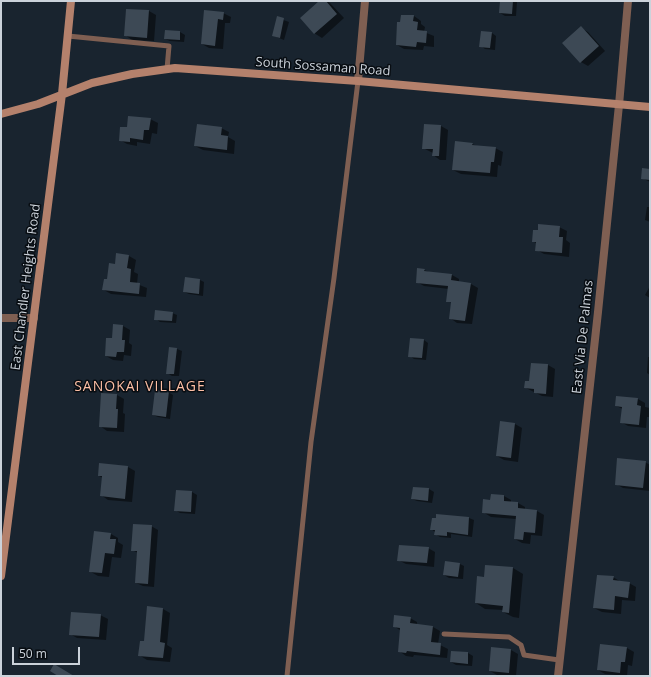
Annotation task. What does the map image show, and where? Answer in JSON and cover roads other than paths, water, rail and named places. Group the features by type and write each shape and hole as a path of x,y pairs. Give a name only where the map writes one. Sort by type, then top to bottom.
{"main road":[{"name":"East Chandler Heights Road","path":"1,576 62,94 71,1"},
{"name":"South Sossaman Road","path":"1,114 38,104 92,83 132,74 186,68 358,81 650,108"}],"street":[{"path":"358,81 365,1"},
{"name":"East Via De Palmas","path":"558,676 598,312 628,1"},
{"path":"1,318 34,318"}],"lane":[{"path":"68,36 169,46 167,69"},
{"path":"287,676 312,442 358,81"},
{"path":"444,634 509,637 521,645 524,655 559,660"}],"district":[{"name":"SANOKAI VILLAGE","path":"140,387"}]}
